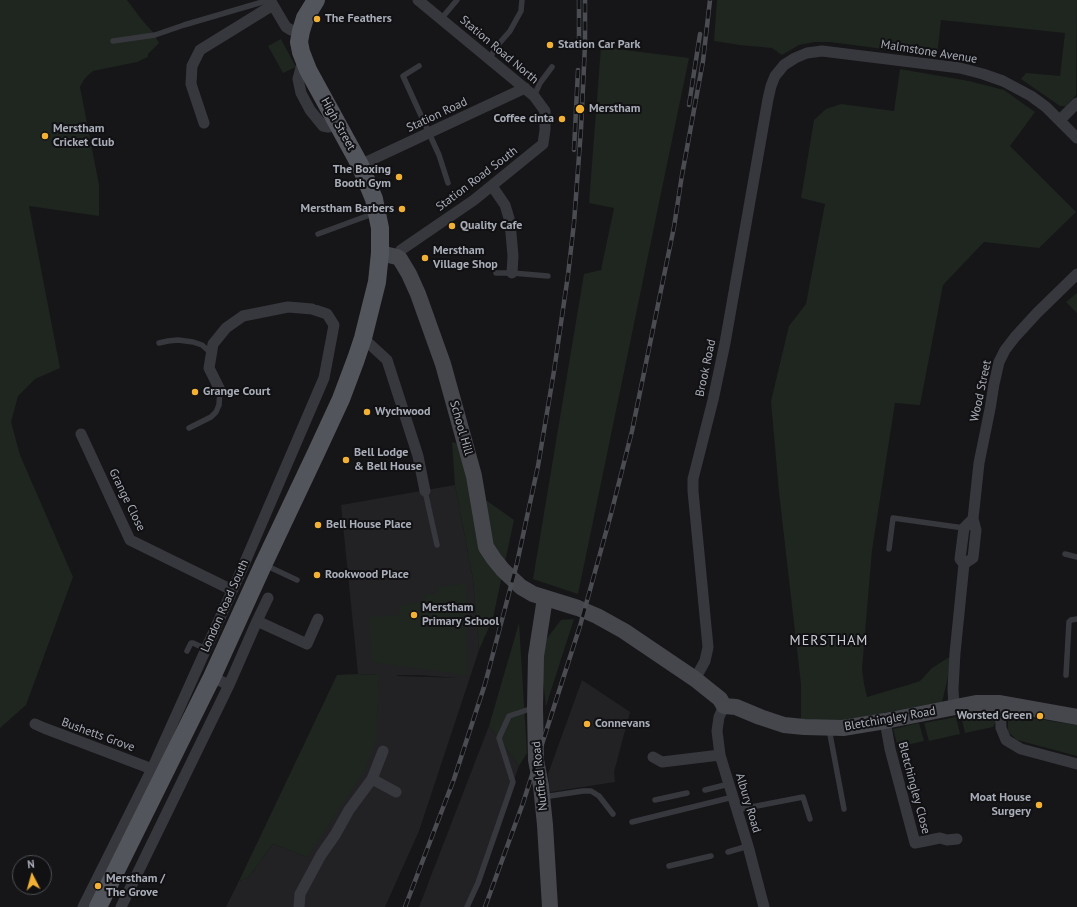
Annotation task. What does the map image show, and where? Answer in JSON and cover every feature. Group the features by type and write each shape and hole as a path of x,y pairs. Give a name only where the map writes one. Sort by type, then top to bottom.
{"main road":[{"name":"High Street","path":"316,0 305,18 300,32 303,60 360,165 374,199 380,228 388,255"},
{"name":"London Road South","path":"98,907 212,677 214,652 262,565 316,453 356,359 363,338 377,282 388,255"}],"street":[{"name":"Station Road North","path":"418,0 525,88 543,107"},
{"path":"204,124 191,84 192,66 200,50 271,2 286,27 300,32"},
{"name":"Malmstone Avenue","path":"784,65 806,53 822,51 960,68 1003,81 1031,96 1046,107 1077,138"},
{"name":"Brook Road","path":"695,679 705,661 708,647 693,479 713,400 725,344 771,86 784,65"},
{"name":"Station Road","path":"360,165 525,88"},
{"path":"1060,120 1077,103"},
{"name":"Station Road South","path":"388,255 401,250 474,200 543,144 546,116 543,107"},
{"path":"492,186 505,205 509,218 512,273"},
{"name":"School Hill","path":"388,255 403,263 418,294 443,364 474,476 486,547 503,570 521,587 533,594 545,598"},
{"name":"Wood Street","path":"954,707 953,689 955,653 964,564 972,558 976,530 973,518 979,463 994,384 1000,362 1005,350 1015,337 1077,274"},
{"name":"London Road South","path":"83,907 152,769 214,652 232,590 324,378 334,324 327,314 312,309 288,307 243,316 226,328 213,344 211,353"},
{"path":"363,338 387,360 418,456 425,491"},
{"path":"211,353 209,368 220,390"},
{"name":"Grange Close","path":"81,434 130,540 232,590"},
{"path":"964,528 973,518"},
{"name":"Wood Street","path":"964,528 960,560 964,564"},
{"path":"121,907 229,684 268,598"},
{"path":"545,598 578,608 597,616 624,631 695,679 720,699 724,706"},
{"name":"Nutfield Road","path":"545,598 536,656 535,707 536,760 543,797 546,825 550,907"},
{"path":"257,621 307,644 318,619"},
{"path":"212,677 229,684"},
{"name":"Bletchingley Road","path":"724,706 736,708 784,725 829,728 843,728 885,721 976,703 1000,703 1077,717"},
{"path":"1000,703 1001,728 1006,740 1021,749 1077,764"},
{"name":"Albury Road","path":"724,706 719,717 717,731 720,755 748,846 764,907"},
{"name":"Bletchingley Close","path":"885,721 890,749 915,843 940,838 947,840 957,839"},
{"name":"Bushetts Grove","path":"35,724 152,769"},
{"path":"299,907 300,894 321,855 335,835 349,810 372,779 383,751"},
{"path":"653,757 662,762 720,755"},
{"path":"372,779 396,792"}],"lane":[{"path":"441,19 457,0"},
{"path":"489,59 497,46 510,31 521,11 522,0"},
{"path":"113,41 155,35 184,25 271,2"},
{"path":"419,66 403,76 428,134 439,155 448,183"},
{"path":"534,96 540,83 552,67"},
{"path":"318,234 377,212"},
{"path":"496,273 548,276"},
{"path":"159,343 168,340 193,342 202,346 211,353"},
{"path":"189,428 211,417 216,412 219,406 220,390"},
{"path":"425,491 437,545"},
{"path":"889,549 893,518 964,528"},
{"path":"1065,554 1077,557"},
{"path":"262,565 297,580"},
{"path":"1066,676 1069,622 1077,619"},
{"path":"186,651 191,643 193,643 214,652"},
{"path":"467,907 478,883 513,782 500,738 509,716 535,707"},
{"path":"829,728 844,809"},
{"path":"705,790 729,784"},
{"path":"543,797 591,791 599,796 613,814"},
{"path":"655,800 687,793"},
{"path":"632,822 733,796"},
{"path":"736,810 803,797 810,819"},
{"path":"728,852 748,846"},
{"path":"669,866 711,856"}],"shaded area":[{"path":"0,0 127,0 152,31 159,43 148,54 148,57 137,62 93,71 85,78 80,87 99,185 99,216 29,206 60,368 35,379 18,396 11,422 20,455 73,577 26,705 0,728"},
{"path":"717,0 1077,0 1076,95 1066,106 1060,106 1021,79 1026,73 1060,76 1065,33 941,20 937,56 830,42 815,42 799,45 782,55 772,48 714,41"},
{"path":"281,39 296,67 283,73 268,46"},
{"path":"601,47 689,58 578,594 533,579 584,274 601,270 614,208 589,203"},
{"path":"900,69 969,81 1004,90 1035,112 1010,146 1076,212 1039,248 984,242 943,285 920,405 895,403 872,550 862,669 864,684 867,697 911,684 920,681 932,668 951,656 942,702 835,722 801,720 801,684 779,492 771,401 789,326 806,304 825,204 801,198 814,120 826,109 841,104 894,111"},
{"path":"1077,293 1077,313 1066,302"},
{"path":"452,442 458,444 483,498 514,520 493,618 479,650 473,579 455,485"},
{"path":"455,485 473,579 479,650 419,831 385,907 226,907 239,881 248,878 273,844 307,857 378,686 379,675 358,674 341,505","holes":["419,675 458,678 397,676"]},
{"path":"466,583 466,675 372,662 369,617 400,615 399,606 425,601 424,595 438,593 437,587"},
{"path":"574,619 546,706 541,664 544,642 561,620"},
{"path":"519,623 527,753 519,766 489,726"},
{"path":"337,675 380,675 378,686 376,739 365,770 307,857 273,844 248,878 239,881"},
{"path":"582,680 630,712 614,772 615,782 550,792 548,774"},
{"path":"986,713 993,715 996,721 993,727 965,733 961,716"},
{"path":"1013,715 1077,725 1077,756 1017,740 1008,732 1008,720"},
{"path":"956,717 960,734 929,741 924,723"},
{"path":"919,723 924,741 898,747 893,729"},
{"path":"489,726 519,766 468,907 419,907"}],"railway":[{"path":"579,0 579,40"},
{"path":"405,907 454,779 485,684 517,563 538,466 554,371 574,223 581,129 585,45 585,0"},
{"path":"485,907 523,803 580,626 632,431 674,227 703,61 710,0"},
{"path":"689,105 700,34"},
{"path":"574,150 578,70"}],"place":[{"name":"The Feathers","path":"317,19"},
{"name":"Station Car Park","path":"550,45"},
{"name":"Merstham","path":"580,109"},
{"name":"Coffee cinta","path":"562,119"},
{"name":"Merstham Cricket Club","path":"45,136"},
{"name":"The Boxing Booth Gym","path":"399,177"},
{"name":"Merstham Barbers","path":"402,209"},
{"name":"Quality Cafe","path":"452,226"},
{"name":"Merstham Village Shop","path":"425,258"},
{"name":"Grange Court","path":"195,392"},
{"name":"Wychwood","path":"367,412"},
{"name":"Bell Lodge & Bell House","path":"346,460"},
{"name":"Bell House Place","path":"318,525"},
{"name":"Rookwood Place","path":"317,575"},
{"name":"Merstham Primary School","path":"414,615"},
{"name":"Worsted Green","path":"1040,716"},
{"name":"Connevans","path":"587,724"},
{"name":"Moat House Surgery","path":"1039,805"},
{"name":"Merstham / The Grove","path":"98,886"}],"district":[{"name":"MERSTHAM","path":"829,641"}]}
